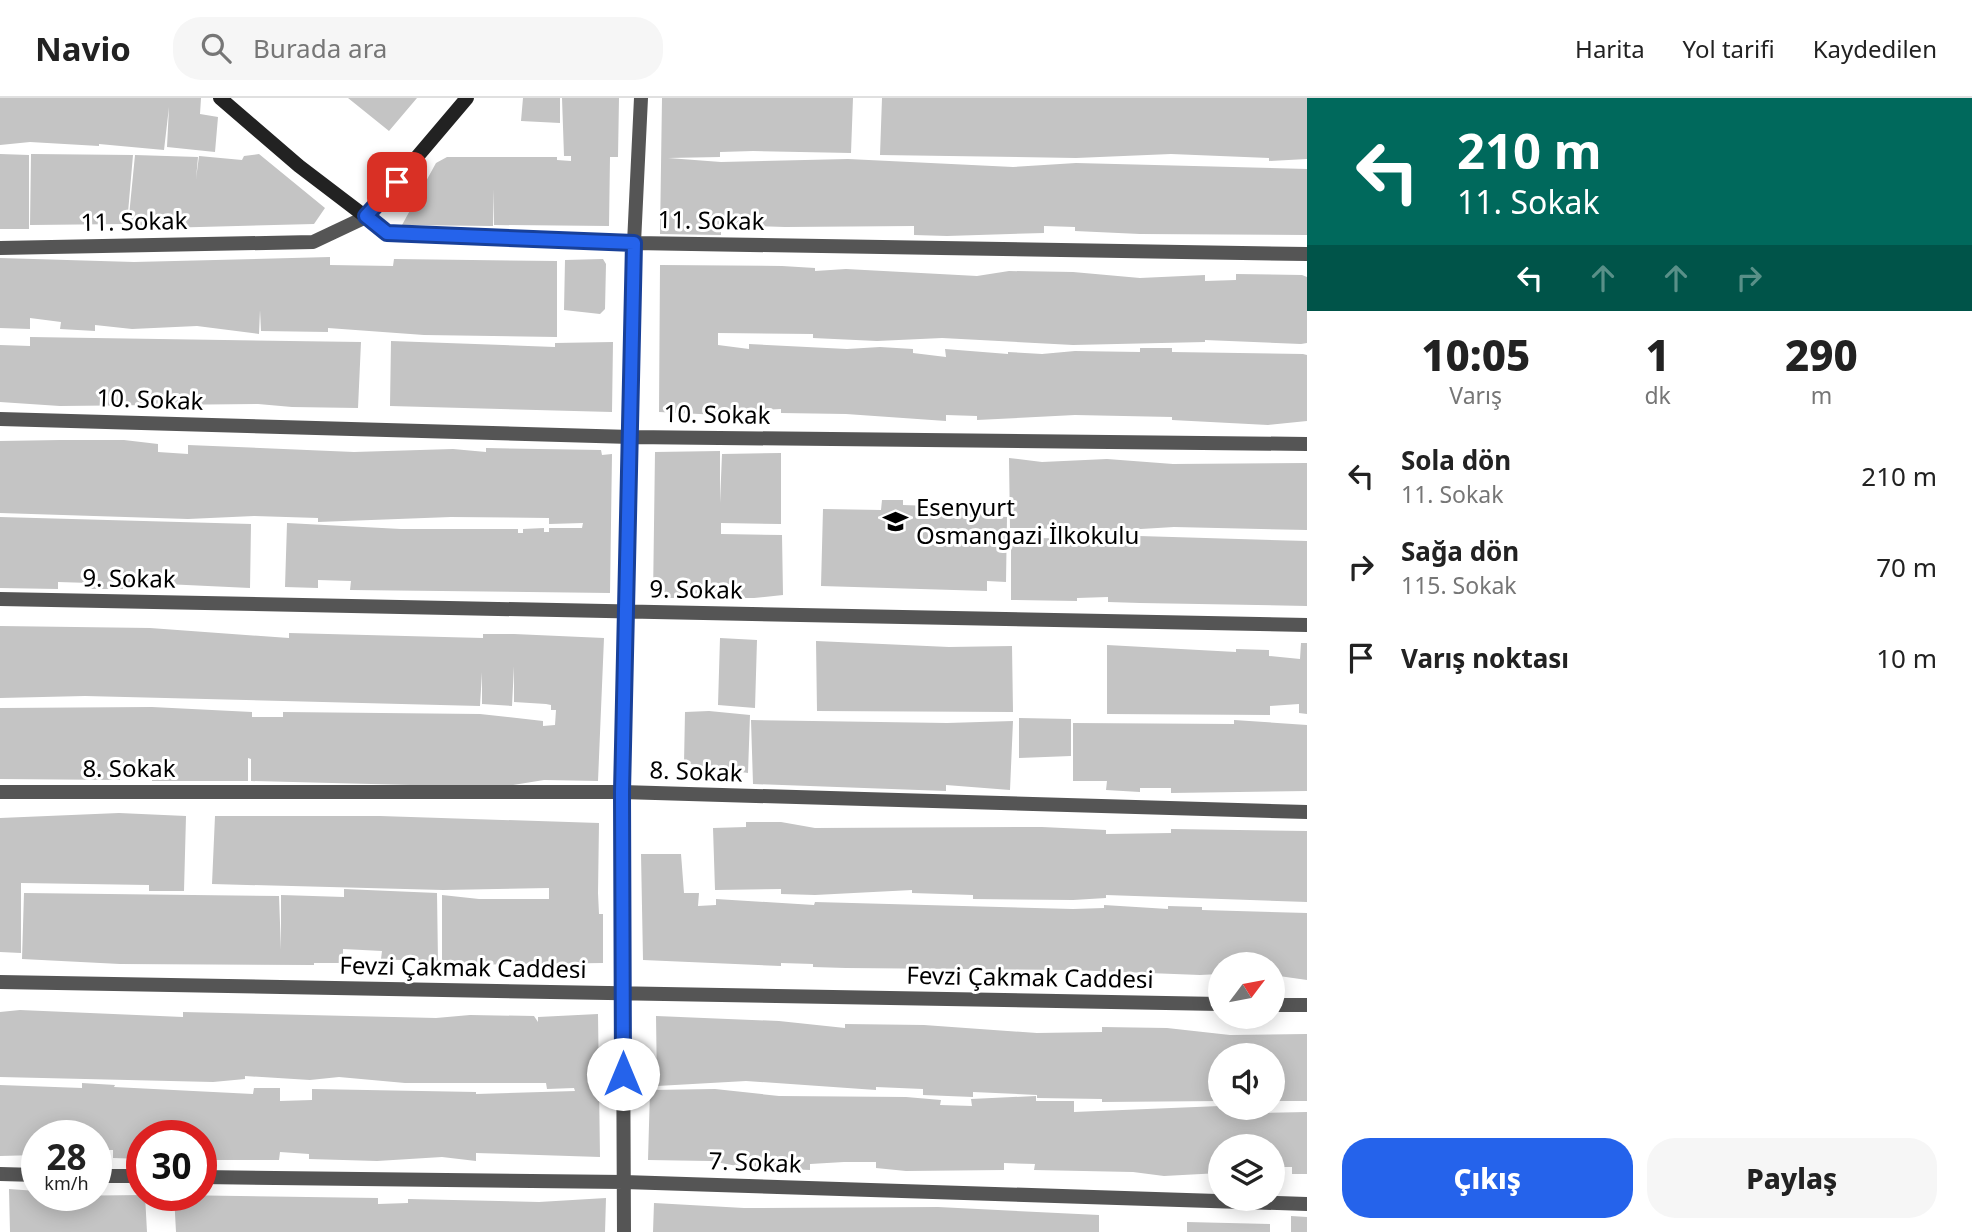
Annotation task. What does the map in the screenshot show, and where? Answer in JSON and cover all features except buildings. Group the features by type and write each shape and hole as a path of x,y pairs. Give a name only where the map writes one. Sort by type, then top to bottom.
{"street":[{"path":"220,98 299,166 366,216 467,98"},
{"path":"624,1232 622,792 634,243 641,98"},
{"name":"11. Sokak","path":"0,247 313,242 366,216 387,233 634,243 1307,254"},
{"name":"10. Sokak","path":"0,419 631,437 1307,444"},
{"name":"9. Sokak","path":"0,599 1307,625"},
{"name":"8. Sokak","path":"0,792 622,792 1307,812"},
{"name":"Fevzi Çakmak Caddesi","path":"0,982 1208,1004"},
{"path":"1285,1005 1307,1005"},
{"path":"0,1174 21,1175"},
{"name":"7. Sokak","path":"217,1177 624,1182 1307,1204"}],"place":[{"name":"Esenyurt Osmangazi İlkokulu","path":"896,522"}],"route":[{"path":"397,182 366,216 387,233 634,243 622,792 623,1074"}]}
